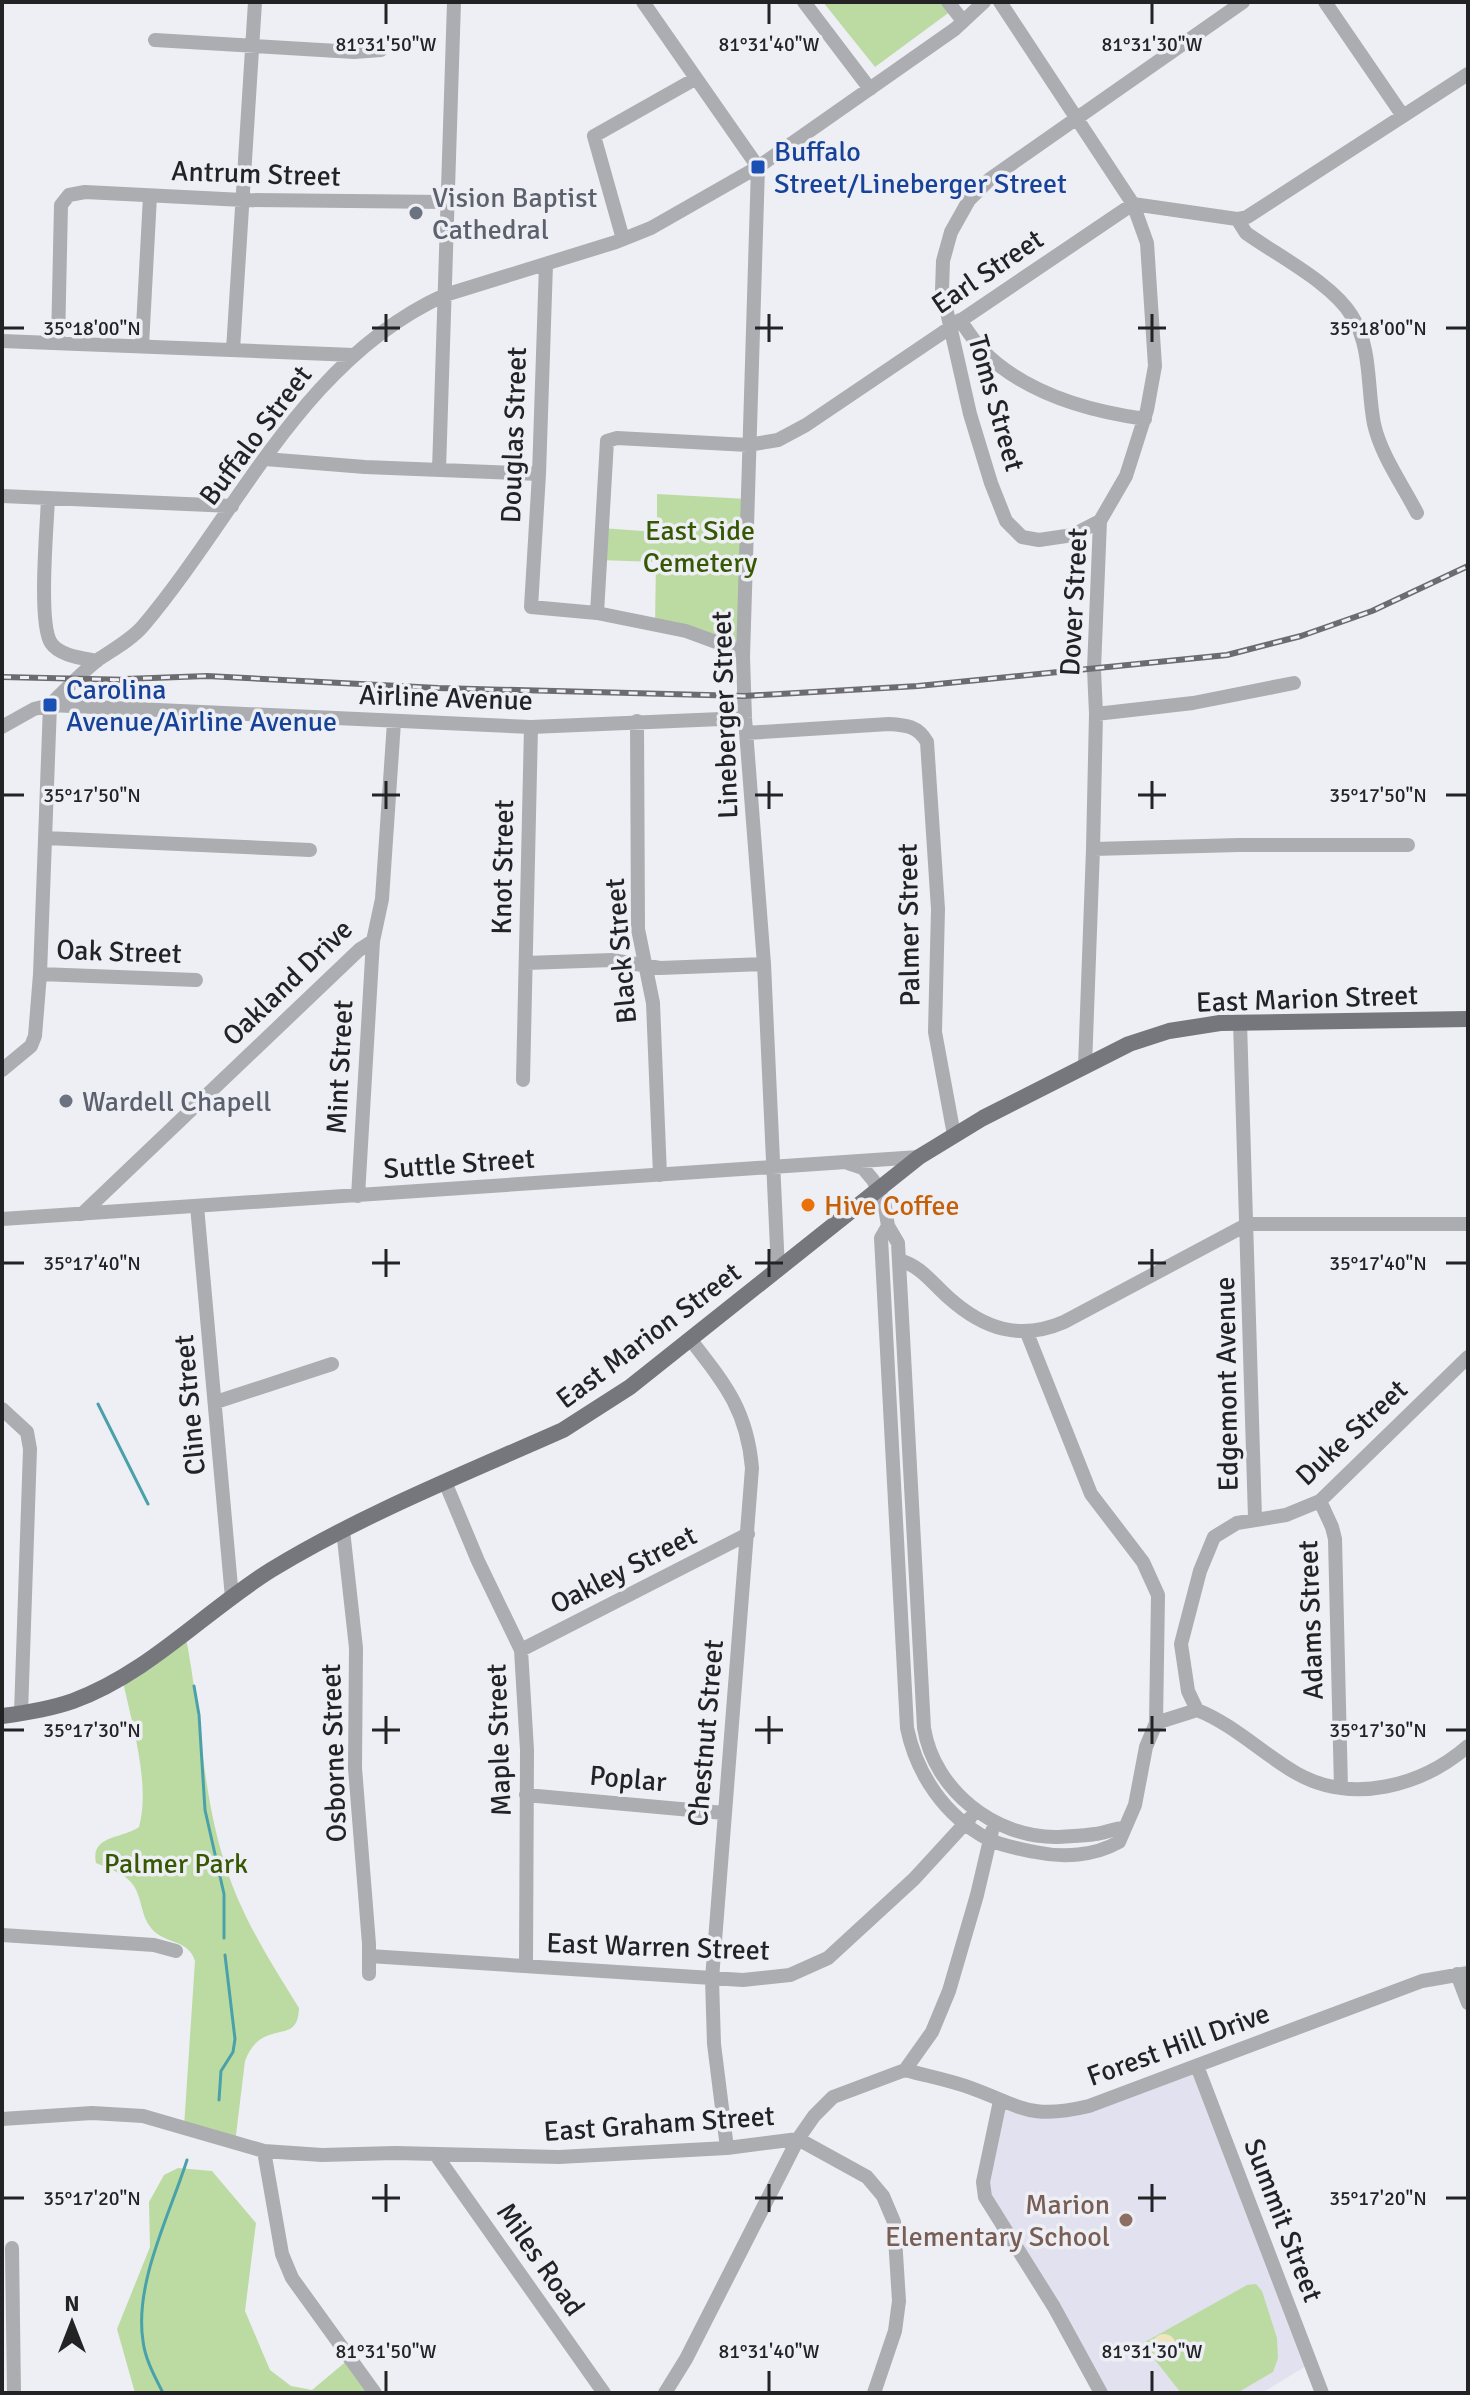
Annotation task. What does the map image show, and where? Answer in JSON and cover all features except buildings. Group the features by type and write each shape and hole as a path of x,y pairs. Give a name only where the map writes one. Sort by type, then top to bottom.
{"main road":[{"name":"East Marion Street","path":"2,1716 49,1709 105,1687 168,1647 269,1572 343,1530 563,1430 630,1387 919,1157 954,1135 1129,1044 1169,1031 1240,1022 1468,1019"}],"street":[{"path":"233,350 255,2"},
{"path":"439,470 454,2"},
{"path":"643,2 758,167"},
{"path":"804,2 870,89"},
{"path":"948,2 963,21"},
{"name":"Buffalo Street","path":"50,705 97,661 140,630 177,585 312,397 354,355 396,321 445,295 623,239 677,214 758,167 870,89 984,2"},
{"name":"Dover Street","path":"1000,2 1133,204 1147,243 1155,366 1145,419 1126,476 1100,521 1085,1066"},
{"name":"Toms Street","path":"1100,521 1073,535 1039,540 1022,537 1006,521 970,414 954,324 943,305 942,276 946,246 961,213 990,179 1243,2"},
{"path":"1325,2 1403,116"},
{"path":"155,40 354,52 381,50"},
{"path":"1133,204 1237,219 1247,217 1468,74"},
{"path":"623,239 594,136 695,79"},
{"name":"Lineberger Street","path":"758,167 743,652 764,964 778,1270"},
{"name":"Antrum Street","path":"58,343 61,205 65,197 85,192 243,200 446,202"},
{"path":"142,346 150,196"},
{"name":"Earl Street","path":"597,613 607,441 617,438 748,445 778,440 1133,204"},
{"path":"1237,219 1246,233 1329,291 1352,315 1366,357 1377,436 1417,513"},
{"name":"Douglas Street","path":"546,264 531,607 597,613"},
{"path":"954,324 983,351 1040,390 1075,405 1145,419"},
{"path":"2,341 354,355"},
{"path":"265,459 539,474"},
{"path":"2,496 232,506"},
{"path":"48,498 47,633 57,650 97,661"},
{"path":"597,613 686,631 743,652"},
{"path":"1096,714 1193,703 1294,683"},
{"path":"2,727 34,709 50,705 36,1025 31,1046 2,1070"},
{"name":"Airline Avenue","path":"50,705 531,727 637,721 746,726 904,725"},
{"name":"Black Street","path":"637,721 638,929 653,1003 660,1175"},
{"name":"Oakland Drive","path":"82,1214 359,950 373,941 382,899 394,722"},
{"name":"Palmer Street","path":"904,725 922,734 929,754 939,937 935,1032 954,1135"},
{"name":"Knot Street","path":"523,1080 531,727"},
{"path":"46,838 310,850"},
{"path":"1093,849 1408,845"},
{"name":"Mint Street","path":"358,1196 373,941"},
{"path":"526,963 612,960 660,968 764,964"},
{"name":"Oak Street","path":"40,974 196,980"},
{"name":"Edgemont Avenue","path":"1197,1710 1188,1691 1181,1644 1200,1571 1214,1537 1228,1526 1255,1518 1240,1022"},
{"name":"Suttle Street","path":"2,1219 919,1157"},
{"path":"844,1162 863,1168 879,1188 888,1226 897,1240 926,1740 942,1774 962,1799 994,1821 1029,1833 1054,1837 1125,1828"},
{"name":"Cline Street","path":"197,1206 232,1598"},
{"path":"899,1260 916,1267 950,1299 974,1315 1003,1329 1027,1333 1047,1330 1064,1322 1248,1224 1468,1224"},
{"path":"888,1226 881,1240 907,1728 912,1753 932,1788 965,1824 990,1840 1044,1854 1076,1854 1098,1851 1119,1842 1135,1805 1146,1747 1156,1723 1160,1610 1155,1585 1143,1562 1091,1494 1027,1333"},
{"name":"Chestnut Street","path":"690,1339 735,1402 746,1425 752,1468 712,1979 714,2044 727,2148"},
{"name":"Duke Street","path":"1255,1518 1296,1512 1320,1501 1468,1357"},
{"path":"216,1402 332,1364"},
{"path":"2,1409 22,1425 29,1439 21,1713"},
{"path":"892,1454 909,1453"},
{"name":"Maple Street","path":"445,1482 478,1561 521,1650 526,1795 526,1966"},
{"name":"Adams Street","path":"1320,1501 1335,1539 1341,1788"},
{"name":"Osborne Street","path":"343,1530 356,1648 355,1768 369,1974"},
{"name":"Oakley Street","path":"521,1650 748,1534"},
{"path":"903,1655 920,1655"},
{"path":"1156,1723 1197,1710 1296,1773 1341,1788 1369,1788 1413,1780 1438,1769 1468,1746"},
{"name":"Poplar","path":"526,1795 724,1813"},
{"name":"East Warren Street","path":"369,1956 712,1979 770,1979 800,1972 828,1958 914,1879 977,1811"},
{"path":"669,2390 798,2139 814,2116 833,2097 905,2070 932,2032 949,1991 977,1895 994,1821"},
{"path":"2,1935 154,1945 176,1951"},
{"path":"1463,1973 1468,2003"},
{"name":"Forest Hill Drive","path":"905,2070 972,2088 1000,2101 1040,2113 1068,2111 1089,2106 1422,1981 1463,1973"},
{"name":"Summit Street","path":"1197,2066 1322,2393"},
{"path":"1000,2101 983,2182 985,2197 1054,2307 1101,2393"},
{"name":"East Graham Street","path":"2,2119 77,2114 143,2116 264,2151 322,2155 559,2157 727,2148 798,2139 867,2177 883,2196 894,2222 899,2301 895,2331 874,2393"},
{"path":"264,2151 282,2254 292,2278 375,2393"},
{"name":"Miles Road","path":"436,2155 604,2393"},
{"path":"12,2248 14,2393"}],"shaded area":[{"name":"Marion Elementary School","path":"1197,2066 1311,2363 1262,2393 1101,2393 984,2189 1000,2101 1068,2111"}],"green space":[{"path":"823,2 943,2 951,11 875,67"},
{"name":"East Side Cemetery","path":"657,494 747,499 743,652 655,625 656,562 599,560 601,528 657,532"},
{"name":"Palmer Park","path":"185,1633 211,1810 226,1867 249,1922 299,2008 292,2028 261,2039 245,2061 235,2143 184,2127 195,1961 192,1954 151,1928 131,1882 96,1863 95,1854 102,1842 139,1827 142,1810 138,1752 122,1677"},
{"path":"178,2168 212,2171 256,2223 245,2311 270,2370 291,2386 312,2390 349,2359 375,2393 135,2393 117,2329 150,2247 149,2202 164,2175"},
{"path":"1256,2284 1262,2291 1277,2338 1278,2358 1273,2372 1237,2393 1181,2393 1148,2351 1145,2342 1247,2285"}],"sand":[{"path":"1164,2334 1173,2337 1176,2346 1173,2355 1164,2358 1155,2355 1152,2346 1155,2337"}],"waterway":[{"path":"98,1404 148,1504"},
{"path":"194,1686 199,1715 205,1810 224,1894 224,1938"},
{"path":"219,2100 221,2071 233,2052 235,2039 225,1955"},
{"path":"163,2393 144,2348 144,2296 155,2249 187,2160"}],"railway":[{"path":"125,679 207,676 438,688 744,696 918,686 1227,655 1301,636 1372,611 1468,566"},
{"path":"2,677 134,680"}],"place":[{"name":"Buffalo Street/Lineberger Street","path":"758,167"},
{"name":"Vision Baptist Cathedral","path":"416,213"},
{"name":"Carolina Avenue/Airline Avenue","path":"50,705"},
{"name":"Wardell Chapell","path":"66,1101"},
{"name":"Hive Coffee","path":"808,1205"},
{"name":"Marion Elementary School","path":"1126,2220"}]}
